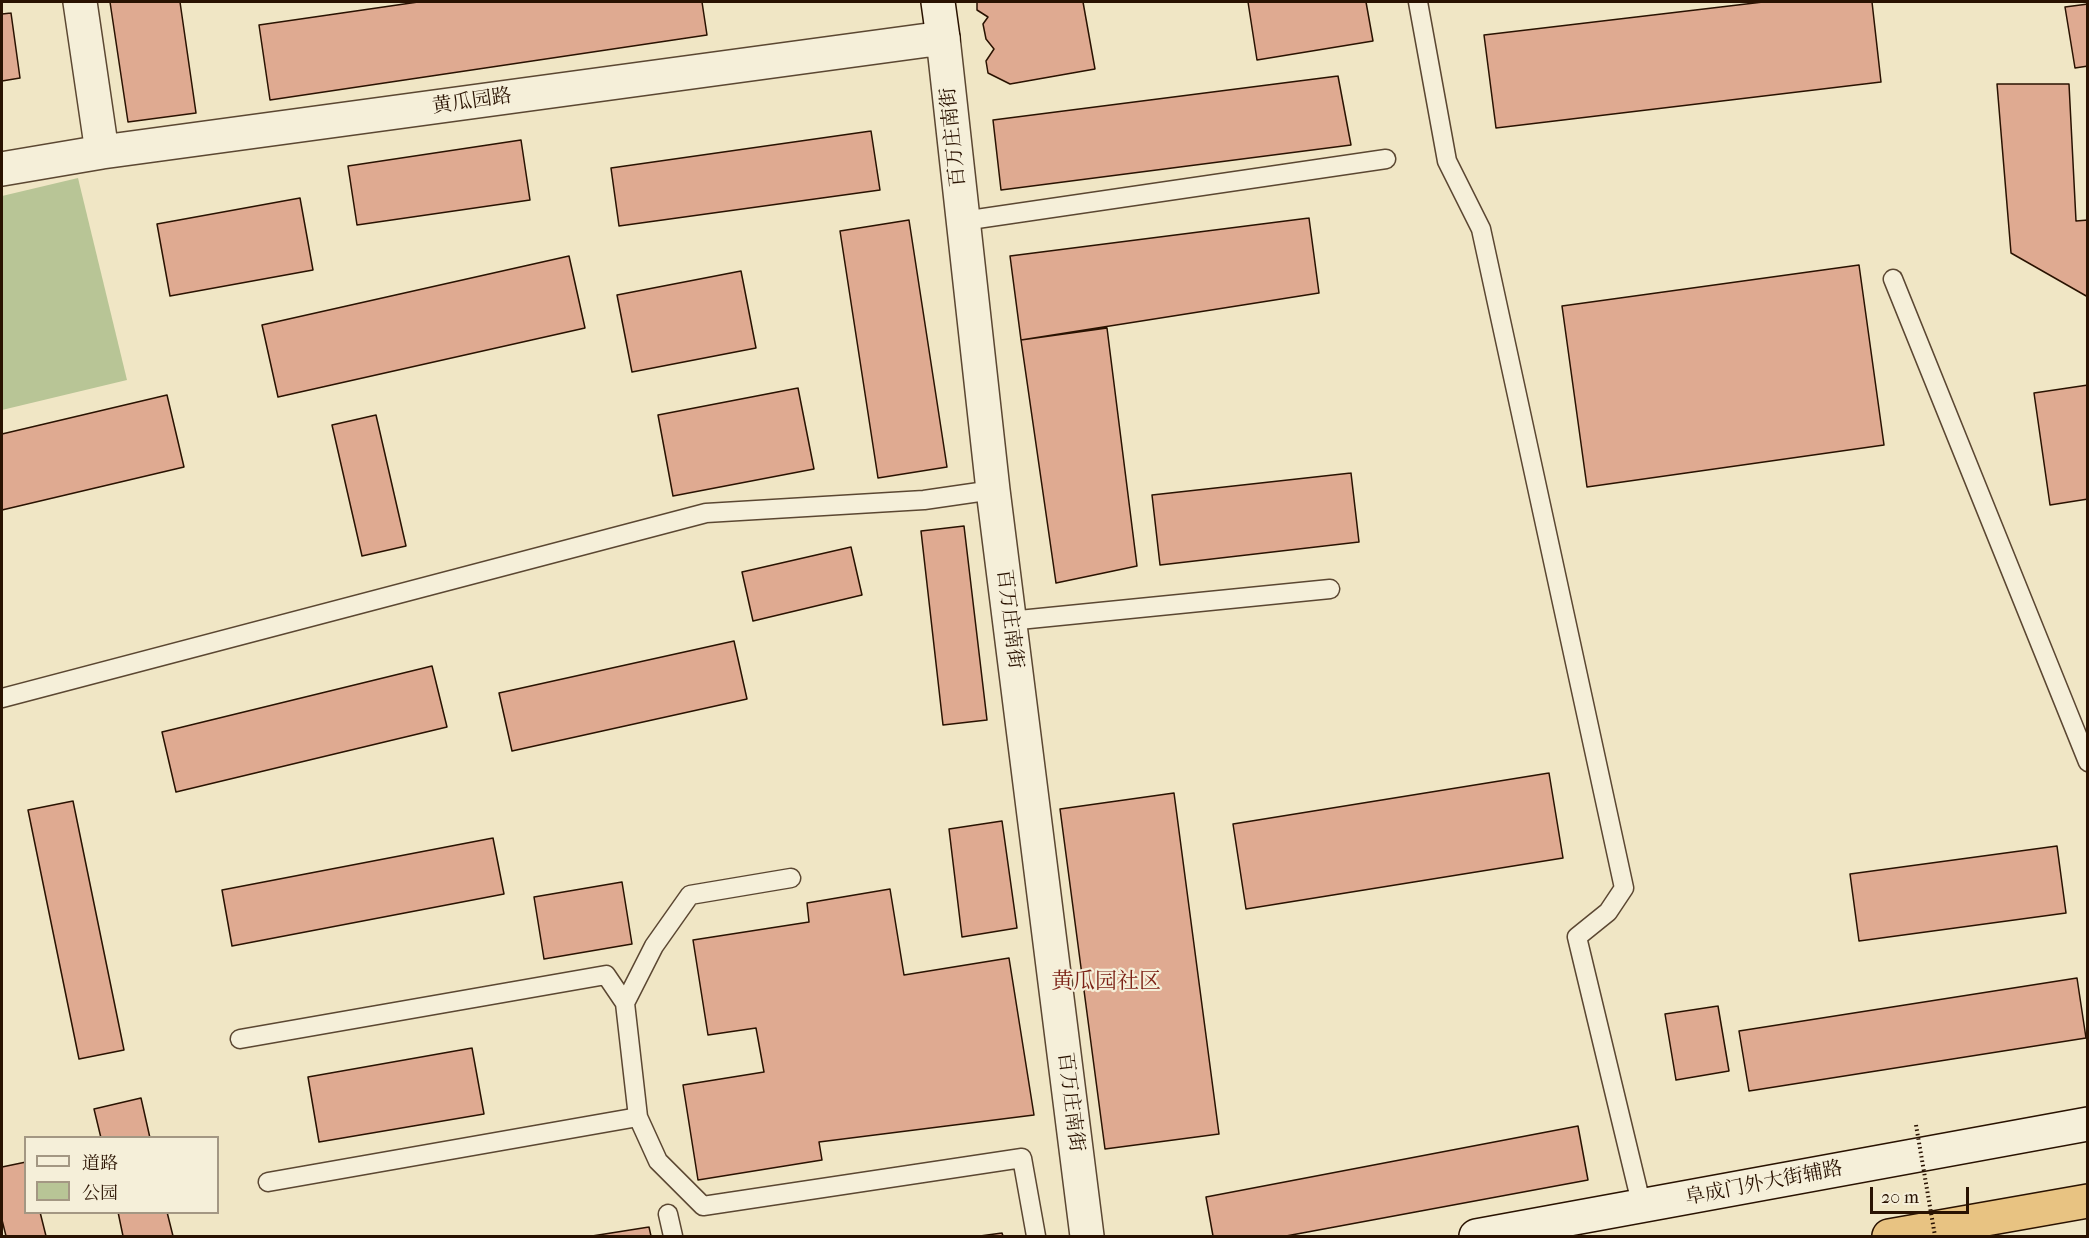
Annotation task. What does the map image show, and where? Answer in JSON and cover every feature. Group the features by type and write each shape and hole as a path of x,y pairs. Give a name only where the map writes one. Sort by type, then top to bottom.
{"highway":[{"path":"1889,1236 2088,1201"}],"street":[{"path":"80,2 102,152"},
{"name":"百万庄南街","path":"938,2 993,490 1087,1236"},
{"name":"黄瓜园路","path":"2,169 102,152 943,38"},
{"name":"阜成门外大街辅路","path":"1476,1236 2088,1124"}],"lane":[{"path":"1418,2 1447,161 1481,229 1624,888 1608,912 1577,937 1642,1207"},
{"path":"963,221 1386,159"},
{"path":"1893,279 2088,762"},
{"path":"2,698 706,513 924,500 993,490"},
{"path":"1009,621 1330,589"},
{"path":"625,1003 654,946 690,895 791,878"},
{"path":"240,1039 606,975 625,1003 638,1117 658,1161 703,1206 1022,1158 1036,1236"},
{"path":"268,1182 638,1117"},
{"path":"668,1214 673,1236"}],"path":[{"path":"1916,1125 1935,1236"}],"green space":[{"path":"78,178 127,380 2,410 2,196"}],"building":[{"path":"110,2 180,2 196,113 128,122"},
{"path":"418,2 702,2 707,35 270,100 259,25"},
{"path":"977,2 1083,2 1095,69 1010,84 988,73 986,61 994,49 986,39 983,24 988,17 977,10"},
{"path":"1248,2 1366,2 1373,41 1257,60"},
{"path":"1763,2 1872,2 1881,82 1496,128 1484,35"},
{"path":"2088,4 2088,66 2075,68 2065,7"},
{"path":"11,13 20,78 2,81 2,14"},
{"path":"1338,76 1351,145 1001,190 993,120"},
{"path":"1997,84 2069,84 2076,221 2088,220 2088,297 2011,253"},
{"path":"871,131 880,190 619,226 611,168"},
{"path":"521,140 530,200 357,225 348,166"},
{"path":"300,198 313,270 170,296 157,224"},
{"path":"1309,218 1319,293 1021,340 1010,256"},
{"path":"909,220 947,467 878,478 840,231"},
{"path":"569,256 585,328 278,397 262,325"},
{"path":"1859,265 1884,445 1587,487 1562,306"},
{"path":"741,271 756,348 632,372 617,295"},
{"path":"1107,328 1137,566 1056,583 1021,340"},
{"path":"2088,385 2088,499 2050,505 2034,393"},
{"path":"798,388 814,469 673,496 658,415"},
{"path":"167,395 184,467 2,510 2,434"},
{"path":"376,415 406,546 362,556 332,425"},
{"path":"1351,473 1359,542 1160,565 1152,495"},
{"path":"964,526 987,720 943,725 921,531"},
{"path":"851,547 862,595 753,621 742,572"},
{"path":"734,641 747,699 512,751 499,693"},
{"path":"432,666 447,727 176,792 162,732"},
{"path":"1549,773 1563,858 1246,909 1233,824"},
{"path":"1174,793 1219,1134 1105,1149 1060,809"},
{"path":"73,801 124,1050 79,1059 28,810"},
{"path":"1002,821 1017,928 962,937 949,829"},
{"path":"493,838 504,894 232,946 222,890"},
{"path":"2057,846 2066,913 1859,941 1850,874"},
{"path":"622,882 632,944 544,959 534,897"},
{"path":"890,889 904,975 1009,958 1034,1115 819,1142 822,1160 698,1180 683,1085 764,1072 756,1028 708,1035 693,940 809,922 807,903"},
{"path":"2077,978 2086,1038 1749,1091 1739,1031"},
{"path":"1718,1006 1729,1071 1676,1080 1665,1014"},
{"path":"472,1048 484,1114 319,1142 308,1077"},
{"path":"141,1098 150,1136 101,1136 94,1109"},
{"path":"1578,1126 1588,1180 1286,1236 1213,1236 1206,1197"},
{"path":"24,1162 24,1214 40,1214 46,1236 6,1236 2,1220 2,1167"},
{"path":"118,1214 168,1214 173,1236 123,1236"},
{"path":"649,1227 651,1236 592,1236"},
{"path":"1002,1233 1003,1236 980,1236"}],"district":[{"name":"黄瓜园社区","path":"1106,983"}]}
